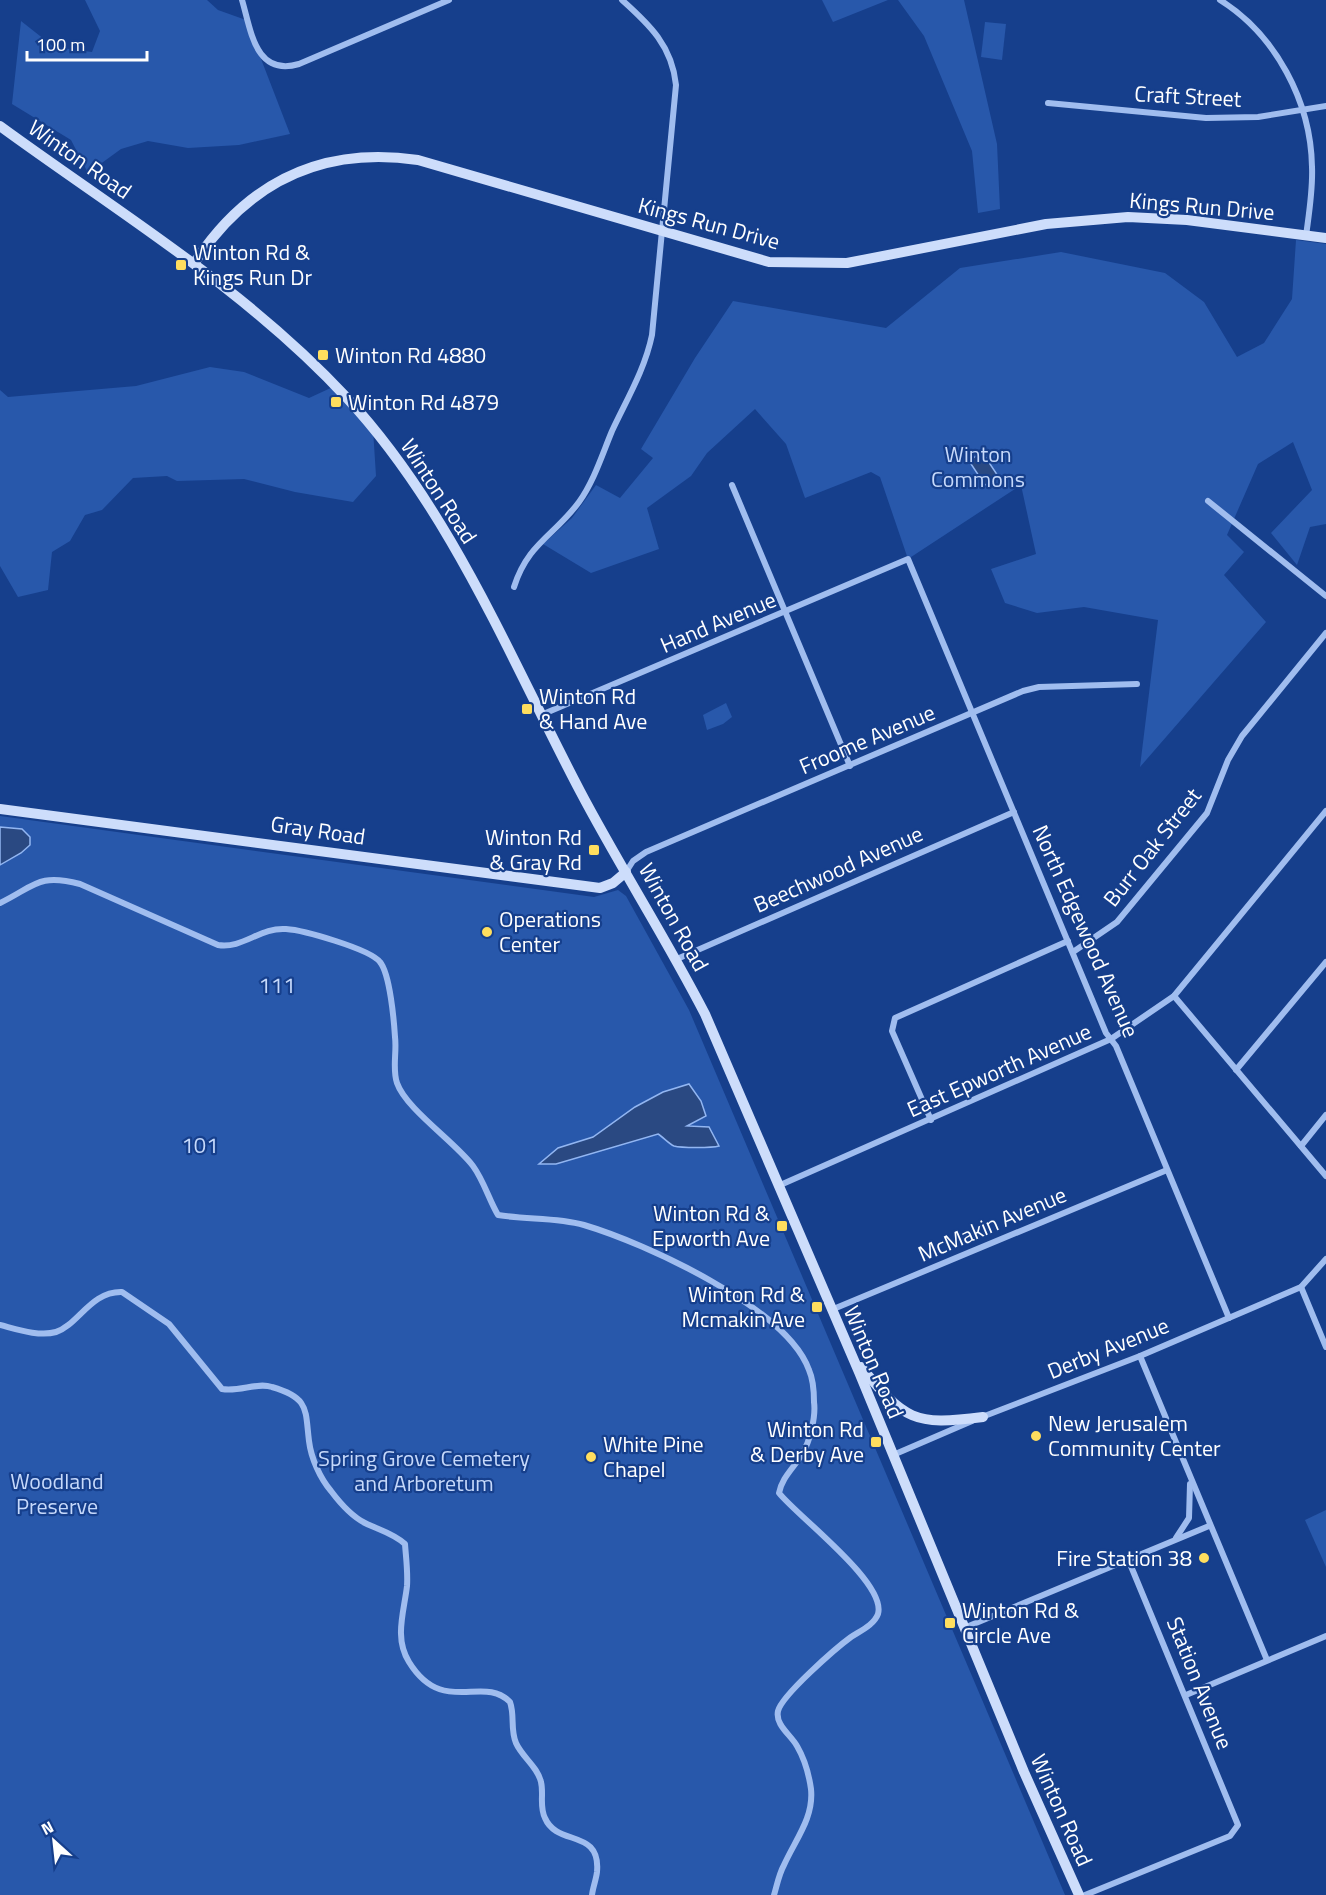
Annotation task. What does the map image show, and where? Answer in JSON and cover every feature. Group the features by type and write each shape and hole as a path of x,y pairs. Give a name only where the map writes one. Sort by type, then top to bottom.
{"main road":[{"name":"Winton Road","path":"0,126 195,262 323,373 349,400 399,461 452,544 581,793 677,959 705,1014 1079,1895"},
{"name":"Kings Run Drive","path":"195,262 228,220 269,186 303,170 353,158 376,156 418,160 761,261 798,264 872,259 1046,224 1128,217 1187,220 1326,238"},
{"name":"Gray Road","path":"0,809 600,888 614,883 626,872"},
{"path":"851,1356 895,1406 906,1414 918,1419 942,1422 983,1417"}],"street":[{"path":"243,0 254,41 261,54 273,65 284,67 299,64 449,0"},
{"path":"514,587 525,560 534,547 562,522 581,498 643,367 652,334 663,232 675,74 668,52 656,32 622,0"},
{"path":"1220,0 1241,16 1274,51 1284,66 1303,110 1313,169 1306,236"},
{"name":"Craft Street","path":"1048,103 1206,118 1258,117 1326,106"},
{"path":"732,485 850,766"},
{"path":"1208,501 1326,596"},
{"name":"Hand Avenue","path":"541,715 786,613 908,559"},
{"name":"North Edgewood Avenue","path":"908,559 1068,941 1116,1046 1230,1318"},
{"name":"Burr Oak Street","path":"1073,952 1117,922 1207,813 1228,760 1242,736 1326,633"},
{"name":"Froome Avenue","path":"626,872 633,861 646,852 1030,689 1137,684"},
{"name":"Beechwood Avenue","path":"677,959 1014,812"},
{"name":"East Epworth Avenue","path":"778,1186 1111,1039 1174,996 1326,812"},
{"path":"0,903 35,883 65,880 80,884 218,945 233,946 267,930 286,929 332,940 374,957 384,969 388,988 396,1038 397,1084 424,1117 474,1167 498,1215 541,1218 584,1225 692,1269 756,1309 796,1348 809,1370 815,1404 804,1452 781,1484 779,1493 792,1508 817,1528 869,1584 878,1605 878,1614 870,1624 849,1639 794,1690 781,1704 777,1714 780,1725 797,1746 806,1767 811,1791 805,1827 782,1867 774,1895"},
{"path":"931,1120 892,1031 894,1018 1068,941"},
{"path":"1236,1070 1326,962"},
{"path":"1174,996 1326,1176"},
{"path":"1301,1146 1326,1115"},
{"name":"McMakin Avenue","path":"831,1311 1167,1170"},
{"name":"Derby Avenue","path":"893,1455 1140,1356 1301,1287 1326,1259"},
{"path":"1301,1287 1326,1347"},
{"path":"0,1325 37,1333 56,1332 103,1296 113,1292 122,1292 169,1324 222,1389 241,1391 265,1385 303,1404 308,1412 312,1455 329,1489 354,1516 392,1534 405,1544 407,1584 400,1629 402,1647 409,1661 417,1673 439,1691 484,1691 505,1696 510,1702 512,1731 517,1745 541,1779 541,1805 548,1825 592,1847 597,1872 592,1895"},
{"path":"1140,1356 1209,1526 1267,1660"},
{"path":"1166,1544 1180,1534 1189,1518 1190,1477"},
{"path":"964,1628 1209,1526"},
{"name":"Station Avenue","path":"1085,1895 1230,1836 1237,1828 1237,1821 1186,1695 1128,1559"},
{"path":"1186,1695 1326,1636"}],"green space":[{"path":"85,0 207,0 218,10 246,20 290,134 239,145 188,148 148,141 121,149 88,173 71,140 12,104 21,21 54,47 92,52 100,31"},
{"path":"822,0 888,0 833,22"},
{"path":"898,0 964,0 997,144 1000,209 978,213 972,151 924,36"},
{"path":"985,22 1006,24 1002,60 981,57"},
{"name":"Winton Commons","path":"1296,240 1326,244 1326,524 1310,527 1297,565 1271,533 1312,490 1293,442 1258,464 1227,535 1244,552 1224,575 1266,622 1140,767 1158,620 1084,607 1037,613 1005,603 991,569 1036,554 1021,485 908,559 880,477 871,472 805,498 786,444 755,409 707,453 691,476 647,508 659,549 591,573 543,544 572,518 596,485 620,498 653,458 641,449 695,358 733,301 886,328 960,268 1061,252 1165,273 1204,302 1237,357 1264,343 1292,299"},
{"path":"210,367 244,372 309,398 335,386 373,429 376,476 353,502 295,492 244,479 177,481 167,476 133,478 102,510 85,515 70,541 52,552 48,590 18,597 0,566 0,390 8,397 136,386"},
{"path":"726,703 732,717 723,724 707,730 703,715"},
{"name":"Spring Grove Cemetery and Arboretum","path":"0,816 594,897 618,890 626,896 689,1010 1065,1895 0,1895"},
{"path":"1326,1510 1326,1567 1305,1520"}],"shaded area":[{"path":"982,452 998,476 985,485 969,461"},
{"path":"0,827 22,829 30,837 30,845 0,865"},
{"path":"689,1084 701,1101 706,1116 687,1126 709,1127 719,1146 696,1148 674,1146 658,1134 556,1164 539,1164 558,1148 593,1137 635,1107 663,1092"}],"place":[{"name":"Winton Rd & Kings Run Dr","path":"181,265"},
{"name":"Winton Rd 4880","path":"323,355"},
{"name":"Winton Rd 4879","path":"336,402"},
{"name":"Winton Rd & Hand Ave","path":"527,709"},
{"name":"Winton Rd & Gray Rd","path":"594,850"},
{"name":"Operations Center","path":"487,932"},
{"name":"Winton Rd & Epworth Ave","path":"782,1226"},
{"name":"Winton Rd & Mcmakin Ave","path":"817,1307"},
{"name":"New Jerusalem Community Center","path":"1036,1436"},
{"name":"Winton Rd & Derby Ave","path":"876,1442"},
{"name":"White Pine Chapel","path":"591,1457"},
{"name":"Fire Station 38","path":"1204,1558"},
{"name":"Winton Rd & Circle Ave","path":"950,1623"}],"park label":[{"name":"111","path":"277,985"},
{"name":"101","path":"200,1145"},
{"name":"Woodland Preserve","path":"57,1494"}]}
